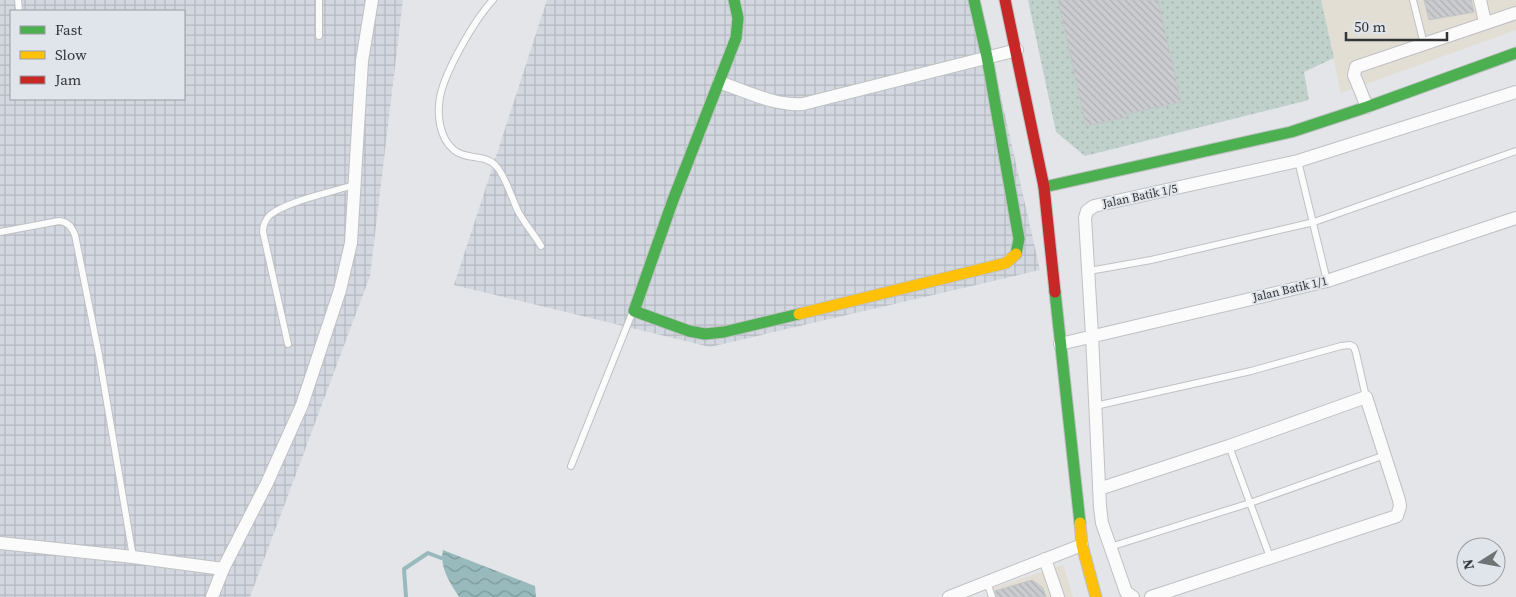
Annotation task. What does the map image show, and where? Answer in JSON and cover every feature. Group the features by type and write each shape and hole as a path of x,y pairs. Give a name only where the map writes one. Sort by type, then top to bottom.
{"street":[{"path":"212,597 223,569 267,483 302,405 340,290 351,243 362,60 372,0"},
{"path":"734,0 738,18 737,32 673,200 634,311 689,332 705,334 724,332 1006,263 1016,254 1019,239 987,57 974,0"},
{"path":"1005,0 1017,50 1044,187 1082,545 1096,597"},
{"path":"1480,0 1485,22"},
{"path":"1367,107 1354,75 1356,67 1516,12"},
{"path":"719,82 778,102 803,104 1017,50"},
{"path":"1044,187 1291,132 1367,107 1516,53"},
{"name":"Jalan Batik 1/5","path":"1133,597 1126,592 1102,523 1085,218 1088,211 1094,206 1298,161 1516,92"},
{"name":"Jalan Batik 1/1","path":"1060,344 1328,281 1516,218"},
{"path":"1099,489 1229,446 1366,397 1399,500 1400,506 1397,516 1151,597"},
{"path":"0,543 223,569"},
{"path":"949,597 1082,545"},
{"path":"1045,559 1058,597"}],"lane":[{"path":"319,0 319,36"},
{"path":"493,0 476,19 450,69 440,96 439,115 447,142 454,151 462,155 487,160 496,165 519,213 541,246"},
{"path":"1413,0 1424,44"},
{"path":"1089,271 1151,260 1314,222 1516,151"},
{"path":"1298,161 1328,281"},
{"path":"288,344 263,232 264,223 270,215 294,203 354,185"},
{"path":"0,232 58,220 66,222 75,235 100,354 133,557"},
{"path":"572,466 634,311"},
{"path":"1095,406 1251,371 1350,345 1354,347 1356,353 1366,397"},
{"path":"1229,446 1270,557"},
{"path":"1110,547 1250,503 1385,455"},
{"path":"987,582 992,597"}],"shaded area":[{"path":"0,0 403,0 370,276 250,597 0,597"},
{"path":"547,0 979,0 1040,270 710,347 454,285"},
{"path":"1028,0 1321,0 1334,58 1304,72 1309,100 1085,156 1056,132"},
{"path":"1321,0 1516,0 1516,30 1341,93"},
{"path":"1063,565 1073,597 996,597 993,588"}],"water":[{"path":"443,550 535,586 536,597 459,597 444,569"}],"building":[{"path":"1058,0 1158,0 1181,102 1126,114 1127,117 1086,126"},
{"path":"1424,0 1471,0 1474,12 1429,20"},
{"path":"1032,580 1043,588 1046,597 997,597 995,591"}],"waterway":[{"path":"406,597 404,569 428,553 441,558"}],"traffic: fast":[{"path":"734,0 738,18 736,38 673,200 634,311 689,331 705,334 724,332 799,314"},
{"path":"974,0 987,57 1019,239 1016,254"},
{"path":"1044,187 1291,132 1367,107 1516,53"},
{"path":"1055,292 1080,523"}],"traffic: slow":[{"path":"799,314 1006,263 1016,254"},
{"path":"1080,523 1082,545 1096,597"}],"traffic: jam":[{"path":"1005,0 1044,187 1055,292"}]}
